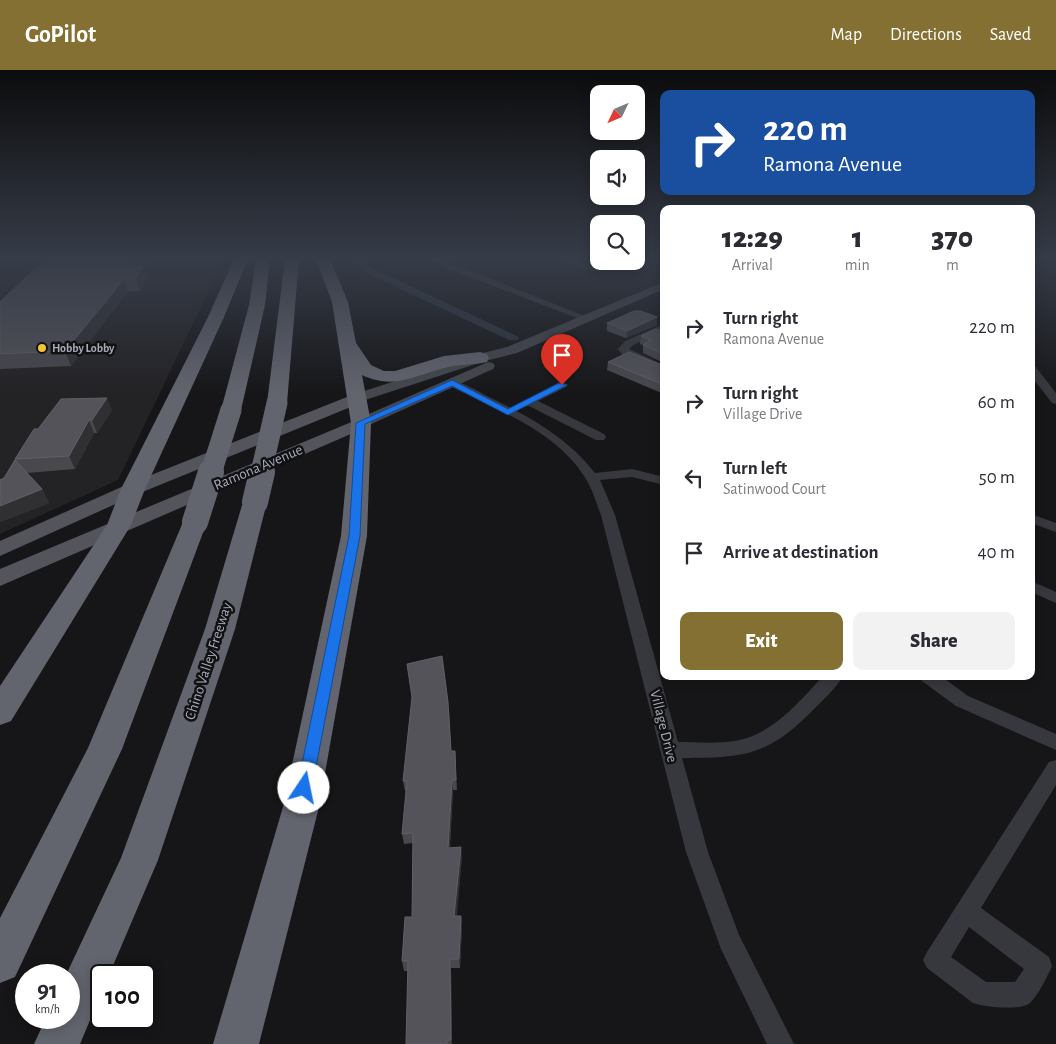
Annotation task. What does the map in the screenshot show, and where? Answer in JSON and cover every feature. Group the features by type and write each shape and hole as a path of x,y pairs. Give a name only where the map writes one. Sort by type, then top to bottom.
{"highway":[{"path":"0,712 119,526 133,489 221,304"},
{"path":"0,962 104,749 195,522 232,410 257,304"},
{"name":"Chino Valley Freeway","path":"57,1044 139,860 220,630 255,502 277,402 287,304"},
{"path":"236,1044 302,797 354,536 359,411 340,304"},
{"path":"347,340 364,369 381,377 396,377 444,362 480,358"}],"main road":[{"name":"Ramona Avenue","path":"0,549 133,489 359,411"},
{"name":"Ramona Avenue","path":"0,578 119,526 359,411"}],"street":[{"path":"550,304 585,318"},
{"name":"Ramona Avenue","path":"359,411 480,358 512,350 617,304"},
{"path":"660,329 629,343 623,348 627,354 660,367"},
{"name":"Ramona Avenue","path":"359,411 452,383 500,361 512,350"},
{"path":"1036,380 1056,401"},
{"name":"Village Drive","path":"452,383 546,433 578,460 591,477 608,515 697,852 729,941 782,1044"},
{"path":"508,412 562,385"},
{"path":"529,401 600,437"},
{"path":"591,477 632,473 660,480"},
{"path":"1035,520 1056,528"},
{"path":"1035,588 1056,598"},
{"path":"670,750 735,749 765,740 789,723 830,680"},
{"path":"933,680 962,701 1056,742"},
{"path":"966,911 1056,768"}],"shaded area":[{"path":"0,304 202,304 118,480 0,534"}],"building":[{"name":"Hobby Lobby","path":"0,304 103,304 65,351 0,354"},
{"path":"634,311 641,311 657,317 627,331 607,323"},
{"path":"656,329 660,330 660,352 643,345 651,340 641,336"},
{"path":"629,352 660,364 660,383 608,362"},
{"path":"107,398 92,420 89,420 69,456 15,459 34,429 38,429 61,399"},
{"path":"15,460 42,489 0,506 0,480 4,478"},
{"path":"442,656 448,702 451,751 455,751 456,780 452,780 448,848 461,847 454,916 461,916 459,959 450,959 451,1040 447,1040 447,1044 406,1044 408,961 402,961 405,917 412,917 413,833 402,834 407,781 403,781 412,697 407,664"}],"waterway":[{"path":"442,304 513,338"}],"place":[{"name":"Hobby Lobby","path":"42,348"}],"route":[{"path":"304,788 354,536 361,423 452,383 508,412 562,385"}]}
